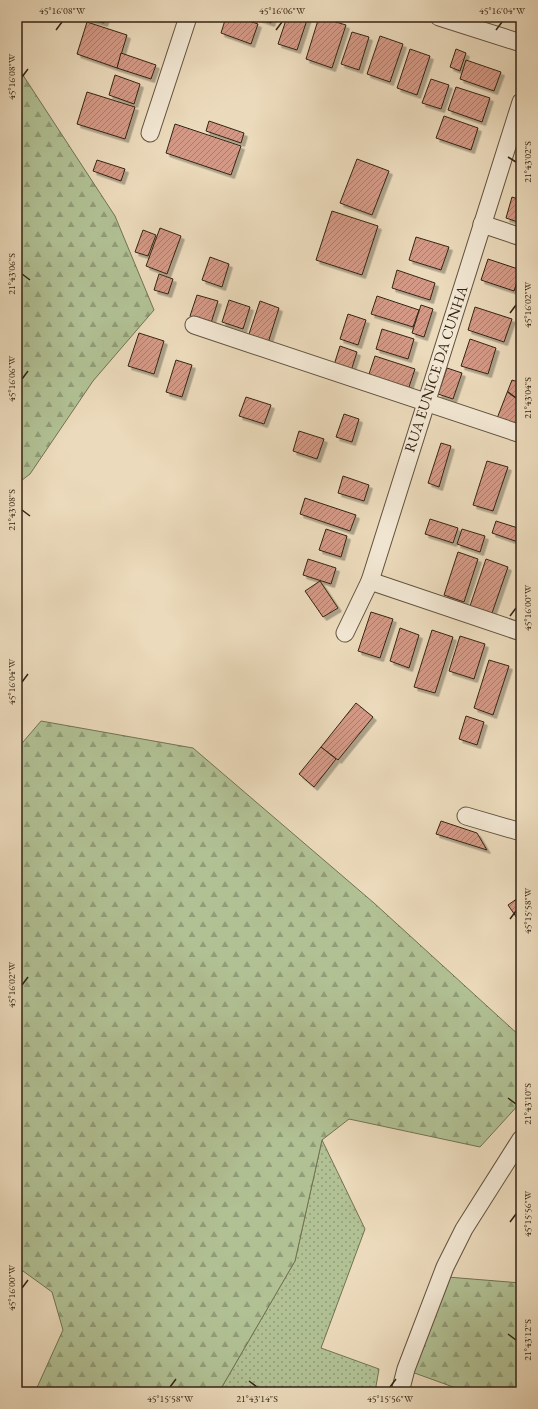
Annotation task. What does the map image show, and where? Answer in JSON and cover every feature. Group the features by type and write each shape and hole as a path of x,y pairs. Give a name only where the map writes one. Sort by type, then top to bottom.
{"street":[{"path":"150,133 188,17"},
{"path":"439,17 521,43"},
{"name":"RUA EUNICE DA CUNHA","path":"345,633 370,581 521,102"},
{"path":"482,224 521,237"},
{"path":"194,325 521,434"},
{"path":"370,581 521,632"},
{"path":"466,816 521,832"},
{"path":"400,1392 406,1369 445,1267 464,1228 521,1139"}],"green space":[{"path":"17,66 115,216 154,310 93,381 30,474 17,484"},
{"path":"41,721 193,748 374,903 521,1037 521,1102 480,1147 349,1119 322,1140 295,1261 219,1392 35,1392 63,1330 52,1292 23,1271 17,1271 17,749"},
{"path":"322,1140 365,1229 321,1348 379,1369 375,1392 219,1392 295,1261"},
{"path":"435,1276 521,1283 521,1392 467,1392 409,1371"}],"building":[{"path":"90,17 106,17 104,23 89,19"},
{"path":"226,17 237,17 258,24 251,44 221,33"},
{"path":"254,17 273,17 271,23"},
{"path":"287,17 308,17 297,50 278,44"},
{"path":"319,17 346,25 332,68 306,59"},
{"path":"87,22 127,35 117,68 77,54"},
{"path":"352,32 369,37 359,70 341,64"},
{"path":"380,36 403,44 390,82 367,74"},
{"path":"410,49 430,56 417,95 397,88"},
{"path":"456,49 466,53 460,71 450,67"},
{"path":"121,53 156,65 151,79 117,68"},
{"path":"466,60 501,72 494,91 460,79"},
{"path":"115,75 140,84 134,104 109,95"},
{"path":"431,79 449,85 441,109 422,103"},
{"path":"456,87 490,98 482,122 448,110"},
{"path":"87,92 135,107 125,139 77,124"},
{"path":"444,116 478,128 471,150 436,138"},
{"path":"209,121 244,133 241,143 206,131"},
{"path":"175,124 241,146 231,175 166,153"},
{"path":"357,159 389,171 372,215 340,203"},
{"path":"97,160 125,169 121,181 93,171"},
{"path":"512,197 521,200 521,223 506,218"},
{"path":"332,211 378,226 362,275 316,260"},
{"path":"160,228 181,236 167,274 146,266"},
{"path":"143,230 156,235 148,256 135,252"},
{"path":"416,237 449,247 441,270 409,260"},
{"path":"210,257 229,264 222,287 202,280"},
{"path":"488,259 521,270 514,291 481,280"},
{"path":"397,270 435,283 430,300 392,288"},
{"path":"159,274 173,279 168,294 154,290"},
{"path":"197,295 218,301 211,323 190,316"},
{"path":"377,296 419,310 413,327 371,314"},
{"path":"229,300 250,307 243,329 222,322"},
{"path":"260,301 279,308 268,343 248,337"},
{"path":"421,305 433,309 424,337 412,333"},
{"path":"475,307 512,319 504,342 468,330"},
{"path":"348,314 366,320 358,345 340,339"},
{"path":"382,329 414,339 408,359 376,349"},
{"path":"139,333 164,341 154,374 128,366"},
{"path":"470,339 496,348 488,374 461,366"},
{"path":"340,346 357,352 351,371 334,365"},
{"path":"375,356 415,369 407,393 367,380"},
{"path":"176,360 192,365 182,397 166,392"},
{"path":"447,368 462,373 453,399 438,394"},
{"path":"512,380 521,383 521,425 519,430 496,421"},
{"path":"246,397 271,405 264,424 239,416"},
{"path":"344,414 359,419 352,442 336,437"},
{"path":"299,431 324,439 317,459 293,451"},
{"path":"441,443 451,446 439,487 428,483"},
{"path":"487,461 508,467 493,511 473,505"},
{"path":"343,476 369,485 364,501 338,493"},
{"path":"305,498 356,515 350,531 300,514"},
{"path":"430,519 458,528 453,543 425,534"},
{"path":"496,521 521,529 518,542 492,533"},
{"path":"326,529 347,536 341,557 319,550"},
{"path":"462,529 485,536 480,552 457,544"},
{"path":"458,552 478,559 464,602 444,595"},
{"path":"308,559 336,568 331,584 303,575"},
{"path":"486,559 508,567 492,613 470,606"},
{"path":"320,581 338,608 323,617 305,591"},
{"path":"371,612 393,619 380,658 358,651"},
{"path":"400,628 419,635 409,668 390,661"},
{"path":"432,630 453,637 435,693 414,687"},
{"path":"460,636 485,644 474,679 449,671"},
{"path":"489,660 509,666 493,715 474,708"},
{"path":"356,703 373,717 338,760 321,747"},
{"path":"466,716 484,722 477,745 459,739"},
{"path":"321,747 336,759 314,787 299,774"},
{"path":"441,821 477,833 487,850 436,834"},
{"path":"518,898 521,903 521,924 508,905"}]}
